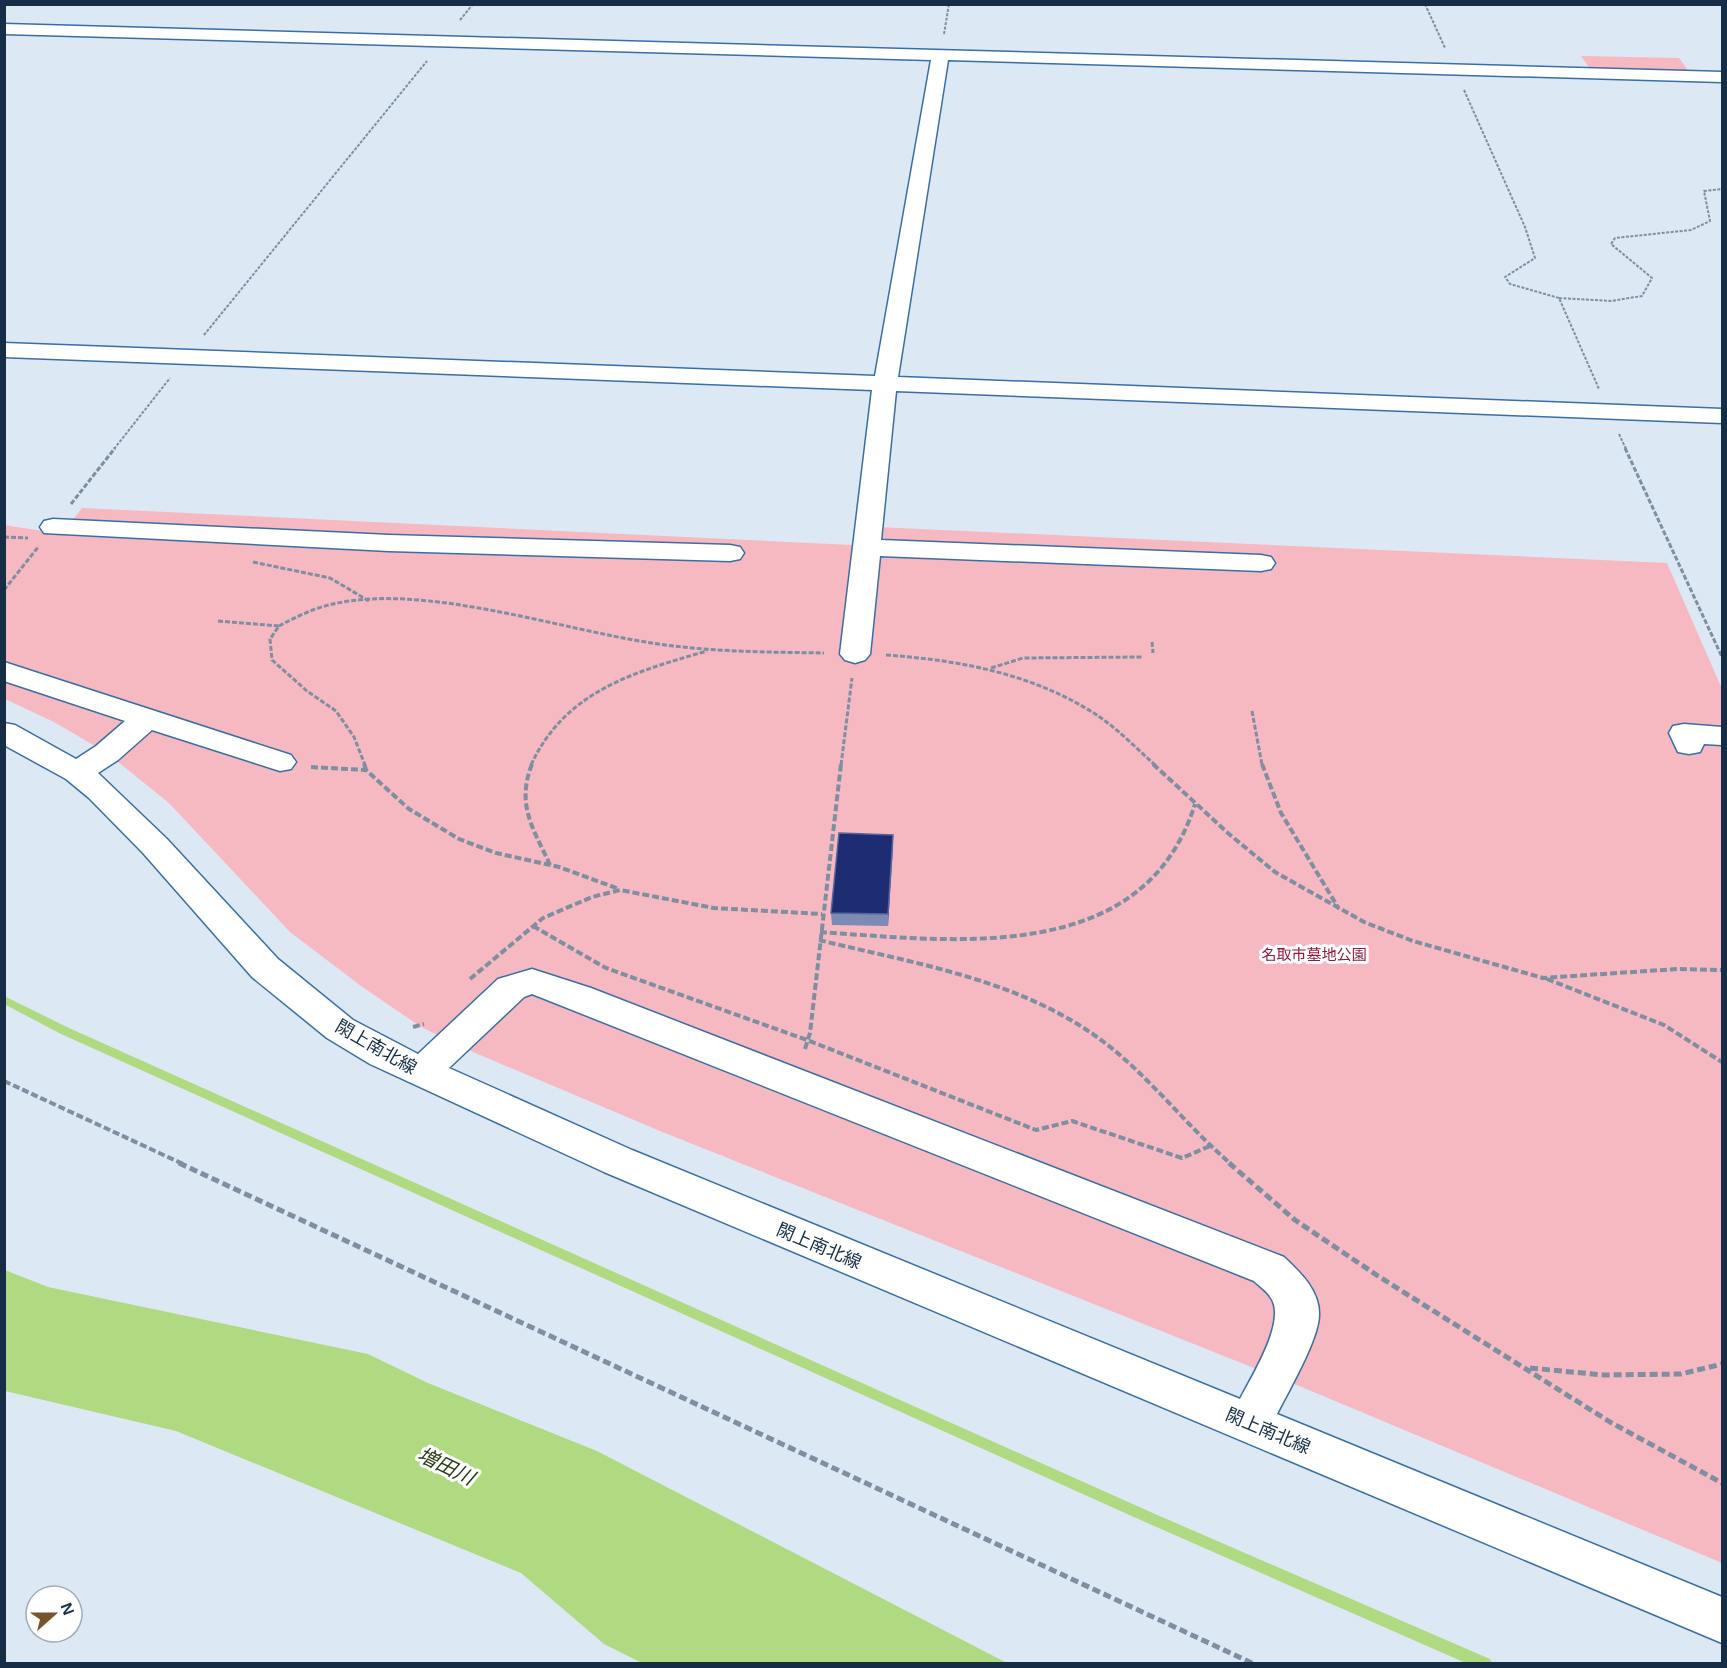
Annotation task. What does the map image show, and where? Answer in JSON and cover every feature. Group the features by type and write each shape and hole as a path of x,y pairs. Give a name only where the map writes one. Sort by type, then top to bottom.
{"street":[{"path":"4,29 1722,77"},
{"path":"855,654 885,384 940,55"},
{"path":"4,350 1722,416"},
{"path":"53,527 389,543 595,547 730,553"},
{"path":"867,537 914,556 1143,566 1261,563"},
{"path":"829,621 858,622"},
{"path":"4,671 280,762"},
{"path":"77,772 107,753 147,718"},
{"name":"閖上南北線","path":"4,732 77,772 155,846 265,968 339,1029 421,1073 618,1161 1722,1620"},
{"path":"1689,745 1684,733 1722,736"},
{"path":"421,1073 512,988 532,981 578,997 1269,1269 1291,1290 1298,1315 1286,1352 1250,1424"}],"path":[{"path":"4,590 187,356 473,4"},
{"path":"940,55 949,4"},
{"path":"1425,4 1524,227 1535,258 1505,277 1510,284 1559,298 1640,297 1650,286 1652,278 1611,244 1615,238 1691,230 1700,226 1710,221 1704,191 1722,189"},
{"path":"1559,298 1722,657"},
{"path":"822,914 714,908 620,890 550,865 493,852 450,835 390,796 366,770 354,737 336,711 272,660 270,639 279,626 305,612 341,602 387,601 503,613 652,644 711,650 930,658 990,669 1054,692 1092,712 1128,739 1195,804 1275,872 1339,909 1364,922 1413,941 1544,978 1664,1025 1722,1062"},
{"path":"219,621 279,626"},
{"path":"1152,642 1153,653"},
{"path":"550,865 530,822 524,789 536,750 557,723 581,701 646,669 711,650"},
{"path":"805,1049 855,654"},
{"path":"990,669 1023,658 1142,657"},
{"path":"1252,711 1263,769 1281,813 1339,909"},
{"path":"280,762 313,767 366,770"},
{"path":"820,932 982,940 1018,938 1088,920 1117,907 1141,891 1160,872 1178,849 1195,804"},
{"path":"467,982 510,943 543,918 592,897 620,890"},
{"path":"533,926 606,968 807,1040 1036,1130 1072,1120 1182,1158 1210,1146"},
{"path":"819,940 986,981 1049,1006 1114,1050 1210,1146 1294,1220 1378,1276 1529,1368 1610,1422 1707,1477 1722,1483"},
{"path":"1544,978 1677,969 1722,970"},
{"path":"413,1027 421,1027 429,1019"},
{"path":"4,1081 1254,1664"},
{"path":"1529,1368 1604,1375 1681,1374 1722,1364"}],"green space":[{"path":"1581,56 1679,58 1690,73 1591,70"},
{"name":"名取市墓地公園","path":"82,508 852,545 855,526 1667,563 1722,689 1722,1563 1304,1388 660,1131 473,1052 421,1027 361,986 290,932 169,803 107,753 54,722 5,699 4,525 62,534"}],"water":[{"name":"増田川","path":"5,1270 48,1287 368,1354 428,1383 597,1451 1007,1663 642,1663 604,1644 521,1573 176,1431 5,1391"}],"building":[{"path":"839,833 893,835 888,914 831,913"}],"waterway":[{"path":"4,999 65,1031 1150,1518 1485,1664"}]}
